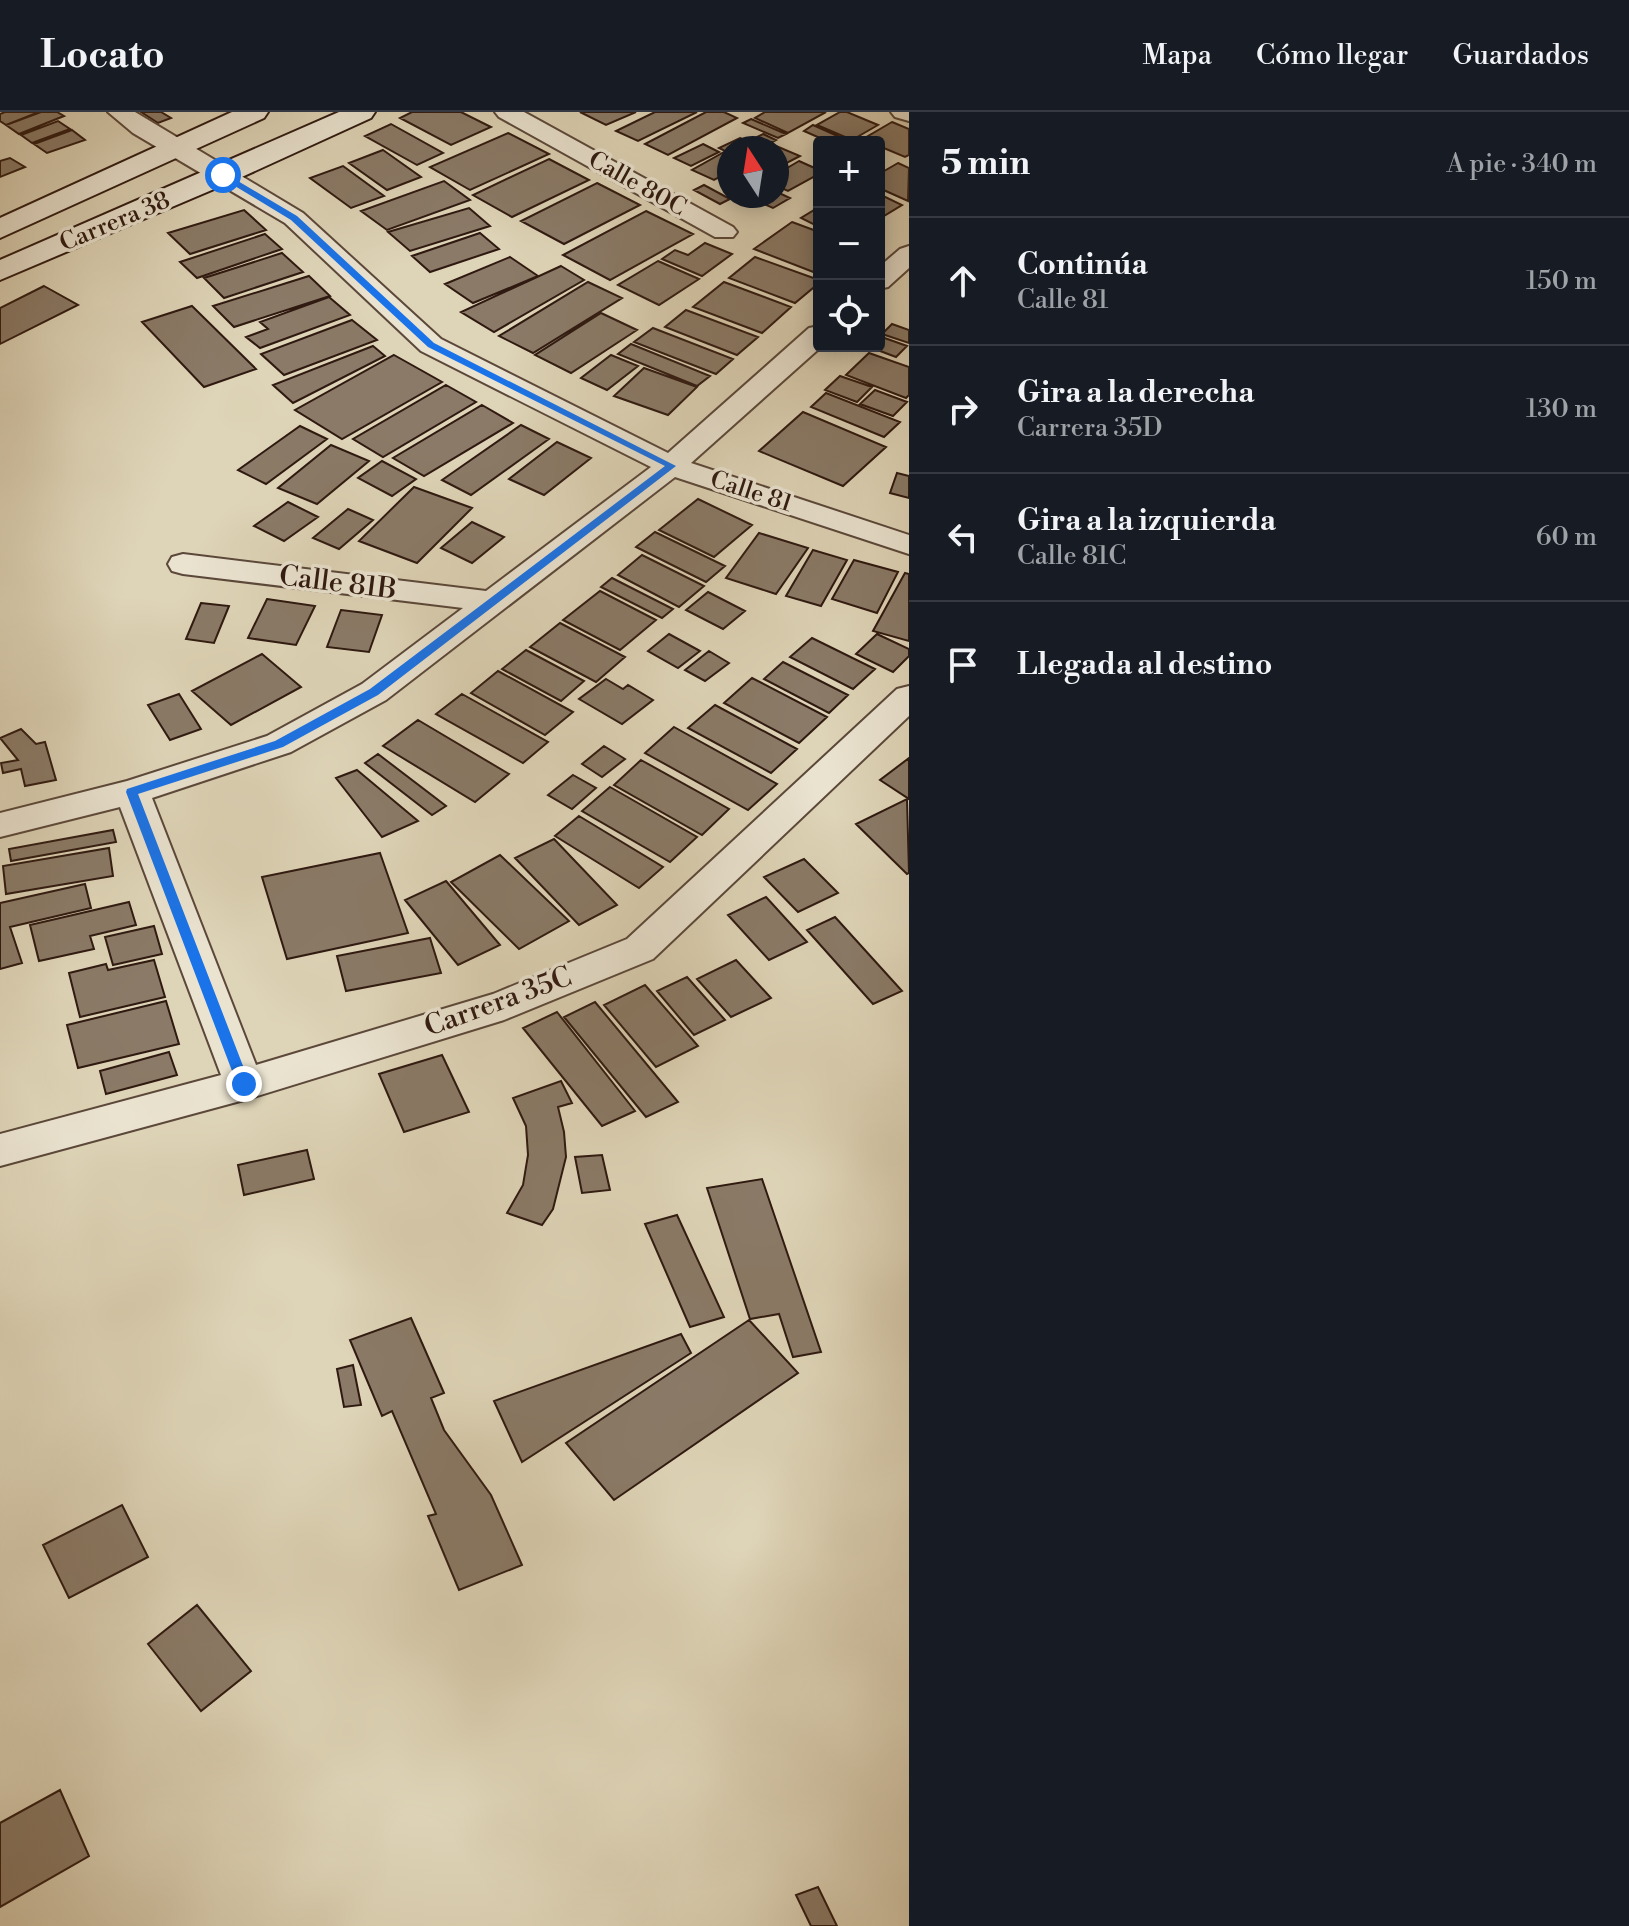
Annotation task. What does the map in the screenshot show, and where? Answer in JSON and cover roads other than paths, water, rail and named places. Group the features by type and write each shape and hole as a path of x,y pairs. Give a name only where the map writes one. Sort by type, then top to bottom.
{"main road":[{"name":"Carrera 38","path":"0,229 254,112"},
{"name":"Carrera 38","path":"0,271 361,112"}],"street":[{"name":"Calle 81","path":"120,112 294,218 431,345 671,466 909,545"},
{"name":"Calle 80C","path":"507,112 724,232"},
{"path":"903,112 909,114"},
{"path":"880,280 909,254"},
{"path":"0,825 132,792 279,744 374,692 671,466 813,339"},
{"name":"Calle 81B","path":"183,564 493,602"},
{"name":"Carrera 35C","path":"0,1150 244,1084 504,1005 640,949 909,697"},
{"path":"132,792 244,1084"}]}
